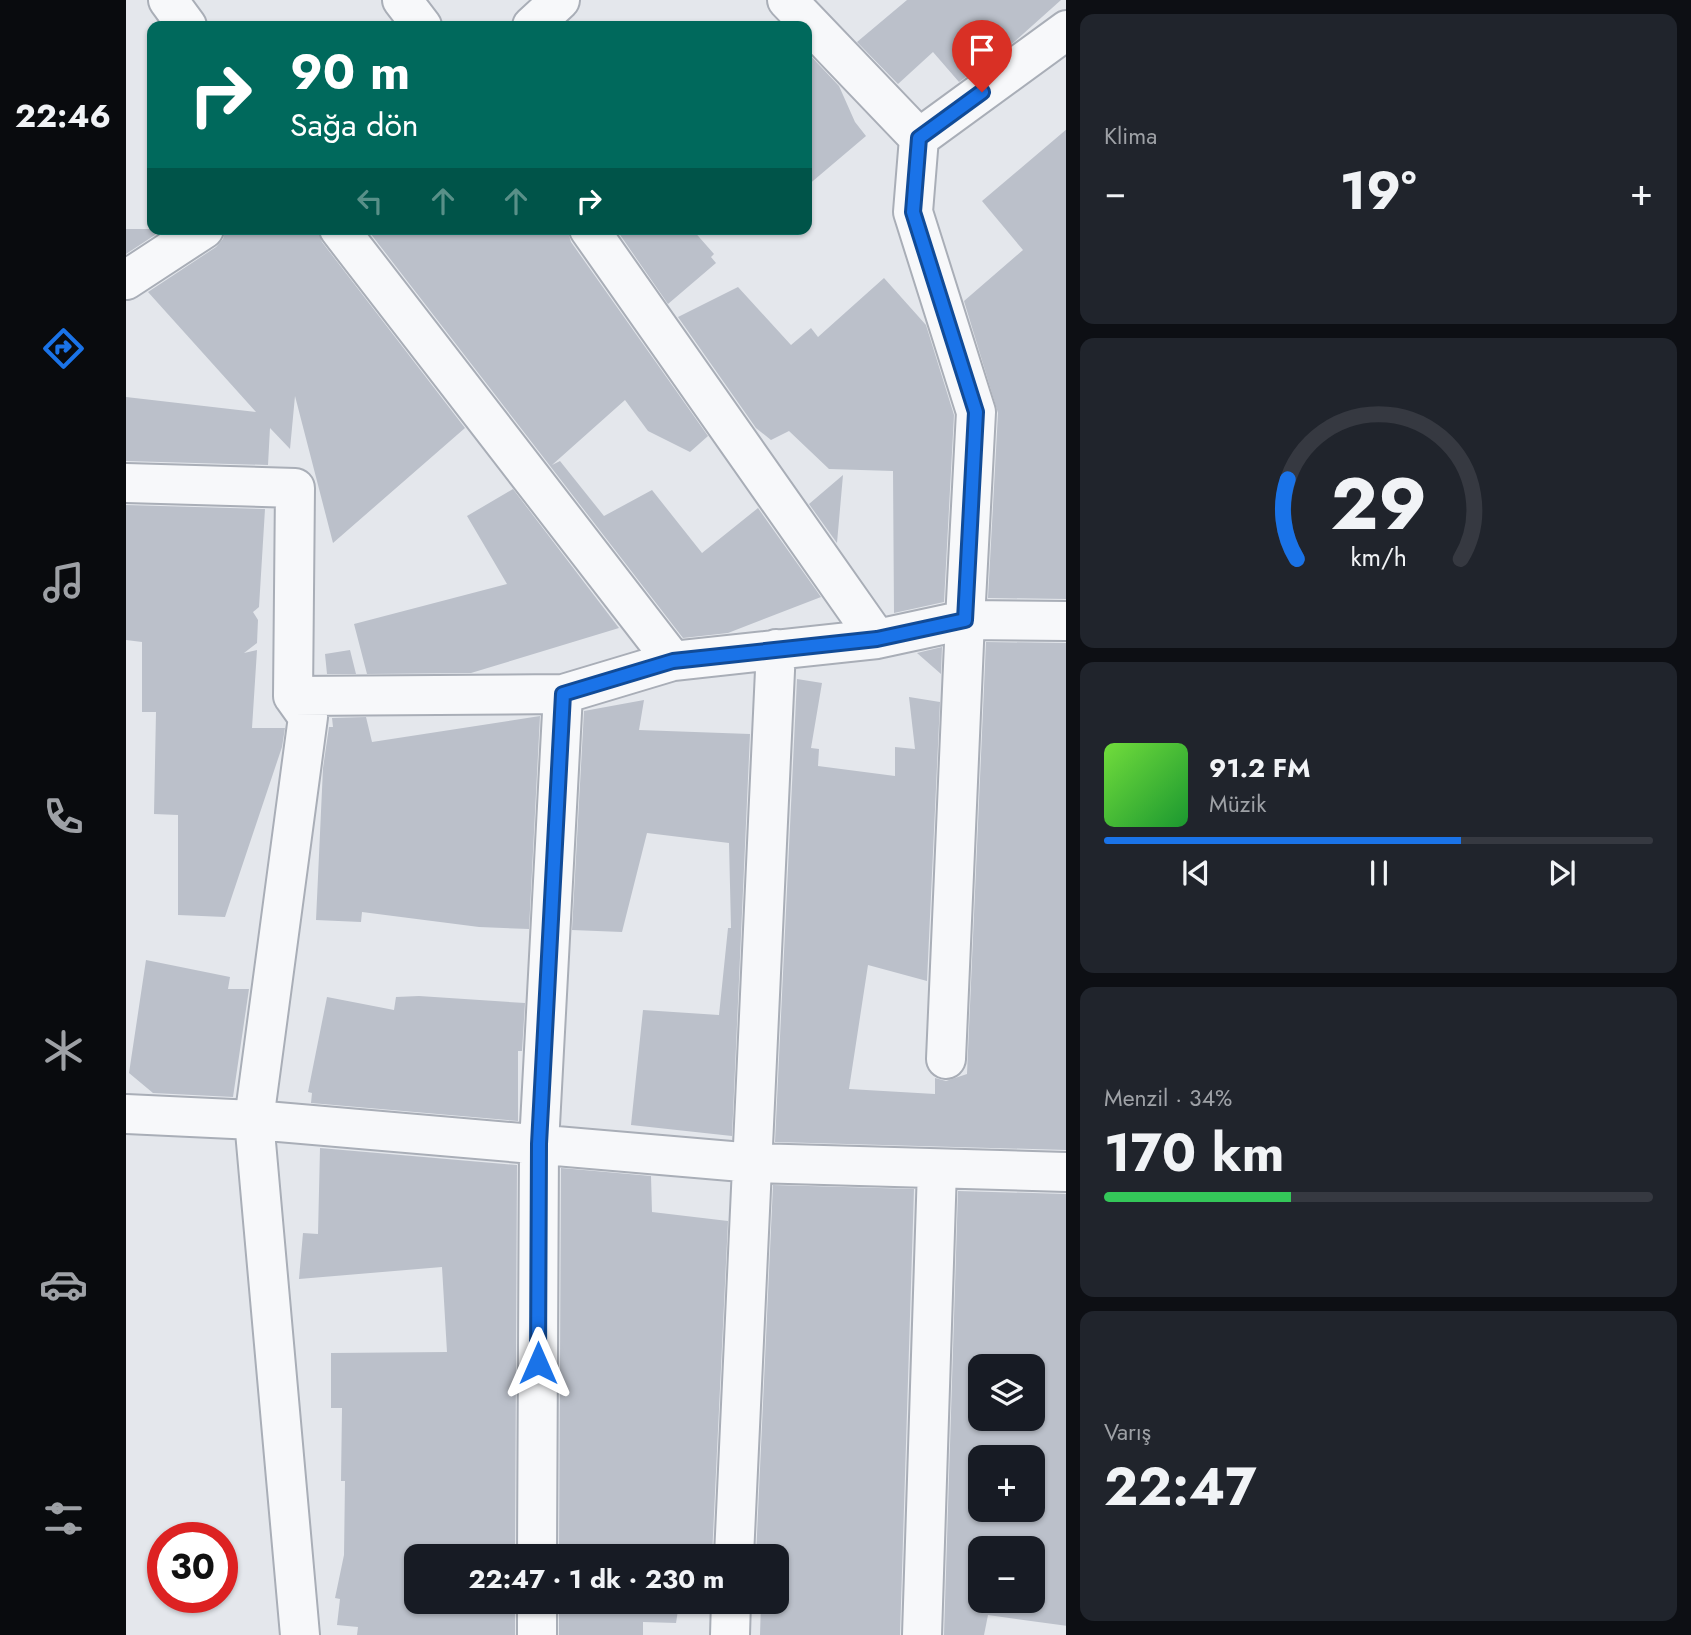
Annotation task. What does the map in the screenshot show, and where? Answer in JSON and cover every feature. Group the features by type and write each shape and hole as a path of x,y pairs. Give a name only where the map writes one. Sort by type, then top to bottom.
{"street":[{"path":"168,0 183,21"},
{"path":"402,0 418,21"},
{"path":"537,21 560,0"},
{"path":"787,0 807,21"},
{"path":"812,26 919,138 913,212 976,412 946,1059"},
{"path":"919,138 1066,30"},
{"path":"126,280 195,235"},
{"path":"344,235 673,661"},
{"path":"593,235 877,639"},
{"path":"126,483 295,488 293,695 308,716 254,1120 300,1635"},
{"path":"293,695 563,694 673,661 877,639 965,620 1066,621"},
{"path":"735,1544 776,649"},
{"path":"537,1544 539,1144 563,694"},
{"path":"126,1114 254,1120 754,1163 1066,1172"},
{"path":"922,1635 937,1169"},
{"path":"537,1614 537,1635"},
{"path":"730,1635 731,1614"}],"building":[{"path":"907,0 1061,0 1014,42 959,82 933,52 898,84 857,42"},
{"path":"812,57 839,86 855,122 866,136 812,182"},
{"path":"1066,130 1066,599 988,598 998,413 964,301 1023,250 982,201"},
{"path":"126,229 147,229 147,235 155,235 126,254"},
{"path":"224,235 320,235 322,242 465,428 333,543 295,396 290,449 270,428 268,465 126,461 126,397 256,412 148,292 216,247"},
{"path":"372,235 569,235 571,242 708,436 690,452 648,431 625,400 552,465 560,461 604,516 652,490 702,553 758,508 821,597 728,633 683,638"},
{"path":"620,235 697,235 714,254 711,257 716,263 668,304"},
{"path":"884,278 926,325 954,415 944,602 894,613 893,471 829,469 789,431 771,440 756,428 678,317 738,287 791,345 811,328 818,337"},
{"path":"843,475 837,543 809,504"},
{"path":"513,489 619,628 471,673 367,674 354,624 507,584 467,516"},
{"path":"126,505 265,509 259,607 253,612 258,620 257,643 244,653 257,650 252,728 285,728 282,747 225,917 178,915 178,815 154,814 156,712 142,712 142,642 126,640"},
{"path":"986,642 1066,643 1066,1150 775,1142 797,679 822,683 811,748 819,749 818,766 895,776 895,747 915,749 909,697 940,702 927,981 868,965 849,1089 935,1094 935,1078 946,1081 967,1074"},
{"path":"942,647 941,674 917,653"},
{"path":"350,650 356,674 327,674 325,654"},
{"path":"644,700 639,730 750,734 732,1136 631,1125 643,1010 719,1015 728,928 731,928 729,843 647,833 622,932 572,930 584,711"},
{"path":"540,716 529,929 479,927 362,912 361,922 316,920 323,768 329,727 333,727 332,718 366,717 372,742"},
{"path":"146,960 230,977 228,989 249,989 233,1097 153,1093 129,1073"},
{"path":"327,997 394,1010 396,997 525,1003 522,1051 518,1051 518,1121 311,1103 312,1093 308,1092"},
{"path":"320,1148 517,1165 515,1544 404,1544 404,1614 515,1614 515,1635 357,1635 358,1627 337,1625 340,1599 335,1598 344,1555 345,1481 341,1481 342,1408 331,1408 331,1353 447,1352 442,1267 299,1279 303,1233 318,1234"},
{"path":"561,1168 651,1176 652,1212 728,1221 713,1544 559,1544"},
{"path":"773,1185 914,1189 900,1635 760,1635 761,1614 789,1614 789,1544 757,1544"},
{"path":"958,1191 1066,1194 1066,1626 988,1615 984,1635 944,1635"},
{"path":"559,1614 677,1614 676,1623 643,1622 643,1635 559,1635"}],"route":[{"path":"538,1363 539,1144 563,694 673,661 877,639 965,620 976,412 913,212 919,138 982,92"}]}
